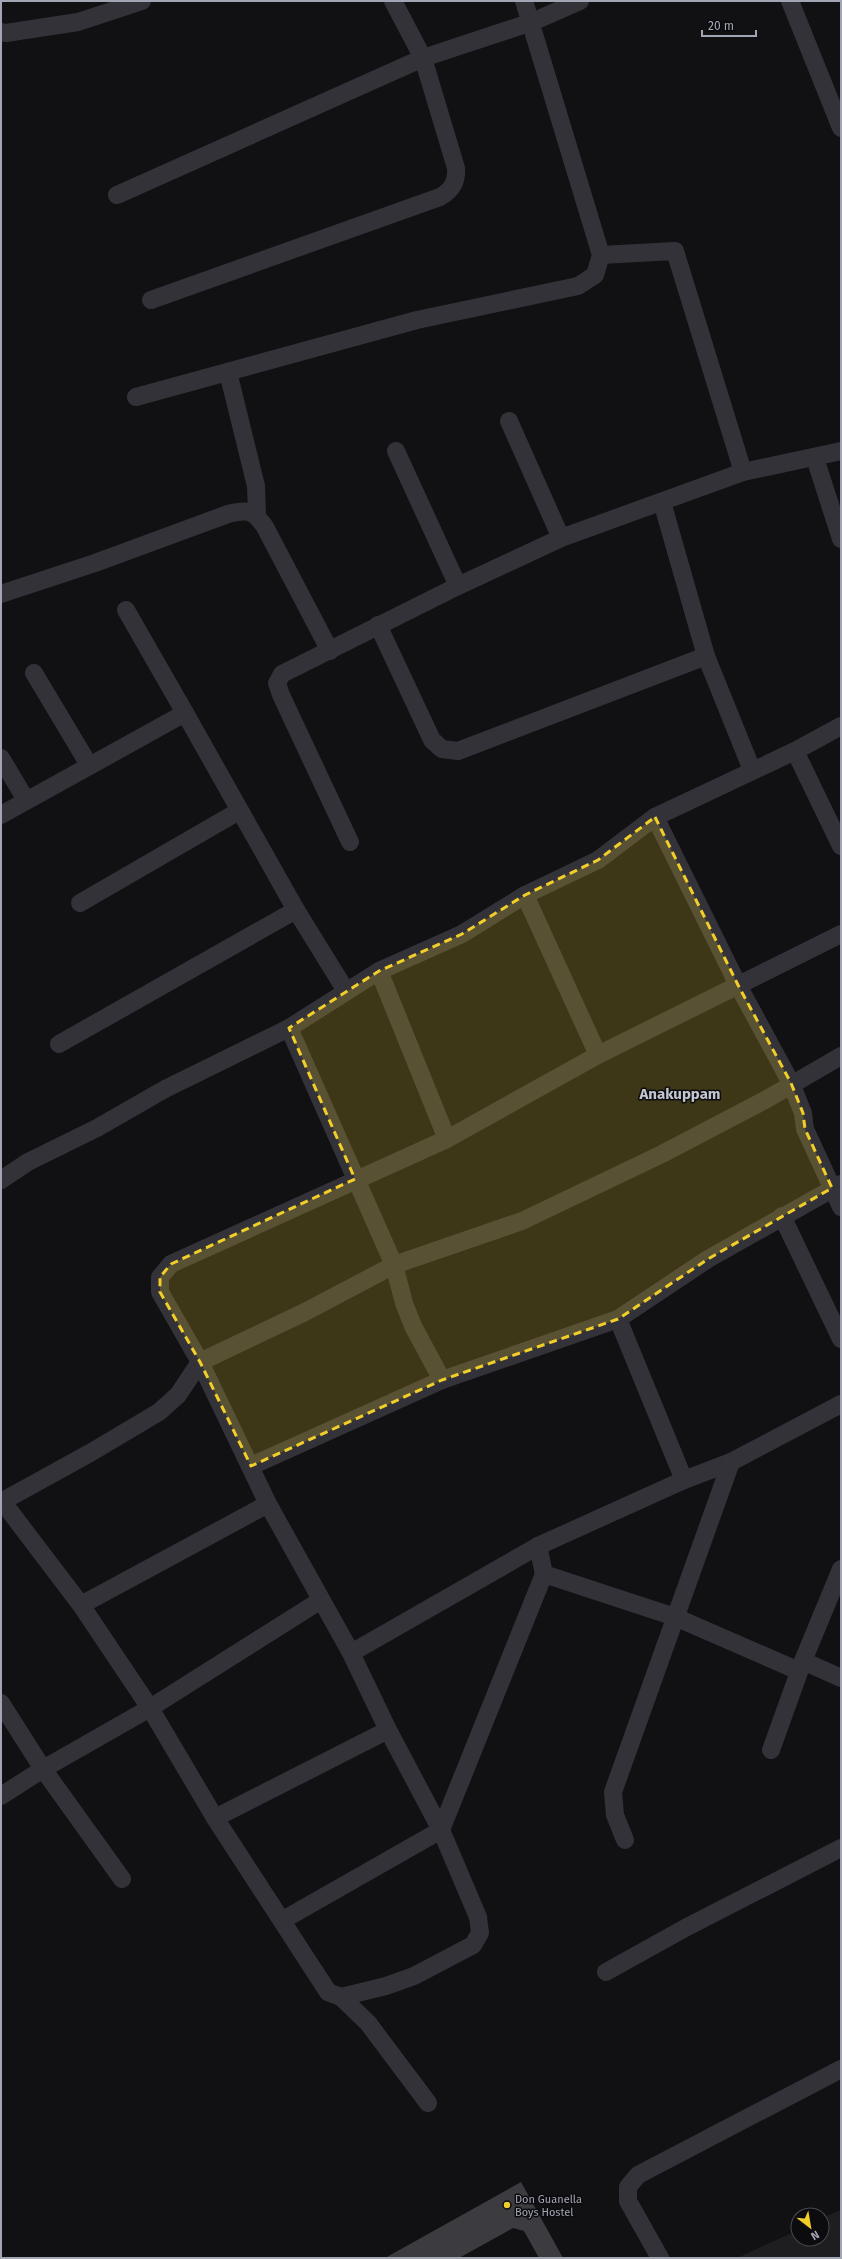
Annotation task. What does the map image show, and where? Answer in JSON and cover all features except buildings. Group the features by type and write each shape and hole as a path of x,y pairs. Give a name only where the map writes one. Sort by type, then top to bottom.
{"street":[{"path":"1,32 6,33 78,22 142,1"},
{"path":"151,300 440,197 448,192 456,179 456,168 423,58 393,1"},
{"path":"136,397 417,320 578,286 595,275 601,255 532,22 524,1"},
{"path":"117,195 423,58 532,22 580,1"},
{"path":"790,1 841,128"},
{"path":"601,255 675,251 743,472"},
{"path":"228,372 256,486 257,515 265,527 330,651"},
{"path":"509,421 561,538"},
{"path":"396,451 458,586"},
{"path":"350,842 281,695 277,683 282,674 458,586 561,538 743,472 815,458 841,451"},
{"path":"815,458 841,539"},
{"path":"662,502 706,656 752,770"},
{"path":"1,594 95,563 228,514 240,511 257,515"},
{"path":"126,610 296,910 346,991"},
{"path":"378,625 432,740 442,749 458,751 706,656"},
{"path":"34,673 89,765"},
{"path":"1,815 185,713"},
{"path":"1,1180 28,1162 97,1128 165,1089 289,1028 379,971 462,934 525,895 598,860 654,817 795,751 841,726"},
{"path":"795,751 841,846"},
{"path":"1,758 26,800"},
{"path":"80,904 240,811"},
{"path":"654,817 738,985 791,1083 803,1113 805,1129 837,1186 841,1206"},
{"path":"525,895 598,1055"},
{"path":"59,1044 296,910"},
{"path":"341,1997 414,1976 473,1945 480,1933 478,1917 442,1830 388,1730 351,1654 268,1504 252,1466 200,1362 160,1292 160,1277 170,1264 355,1179 447,1139 598,1055 841,934"},
{"path":"379,971 447,1139"},
{"path":"289,1028 394,1265 404,1302 413,1326 442,1380"},
{"path":"428,2103 368,2023 341,1997 328,1992 283,1920 215,1818 150,1708 81,1605 2,1501 90,1453 159,1412 178,1395 200,1362 305,1312 394,1265 522,1220 662,1154 767,1098 841,1056"},
{"path":"252,1466 442,1380 618,1319 708,1259 837,1186"},
{"path":"782,1216 841,1339"},
{"path":"618,1319 684,1480"},
{"path":"351,1654 538,1546 684,1480 731,1462 841,1404"},
{"path":"625,1840 615,1815 613,1792 731,1462"},
{"path":"81,1605 268,1504"},
{"path":"283,1920 442,1830 544,1574 538,1546"},
{"path":"770,1750 801,1666 841,1569"},
{"path":"544,1574 675,1617 801,1666 841,1678"},
{"path":"1,1796 43,1769 150,1708 321,1600"},
{"path":"1,1703 43,1769 122,1879"},
{"path":"215,1818 388,1730"},
{"path":"606,1972 687,1927 841,1848"},
{"path":"660,2258 628,2201 628,2187 638,2175 841,2069"}],"highlighted area":[{"path":"655,817 738,985 791,1083 803,1113 805,1129 832,1188 708,1259 618,1319 442,1380 251,1466 200,1362 160,1292 160,1277 171,1264 355,1179 289,1028 379,971 462,934 525,895 598,860"}],"shaded area":[{"path":"841,2210 841,2258 737,2258 790,2234 790,2247 830,2247 830,2215"}],"place":[{"name":"Don Guanella Boys Hostel","path":"507,2205"}],"district":[{"name":"Anakuppam","path":"680,1094"}]}
